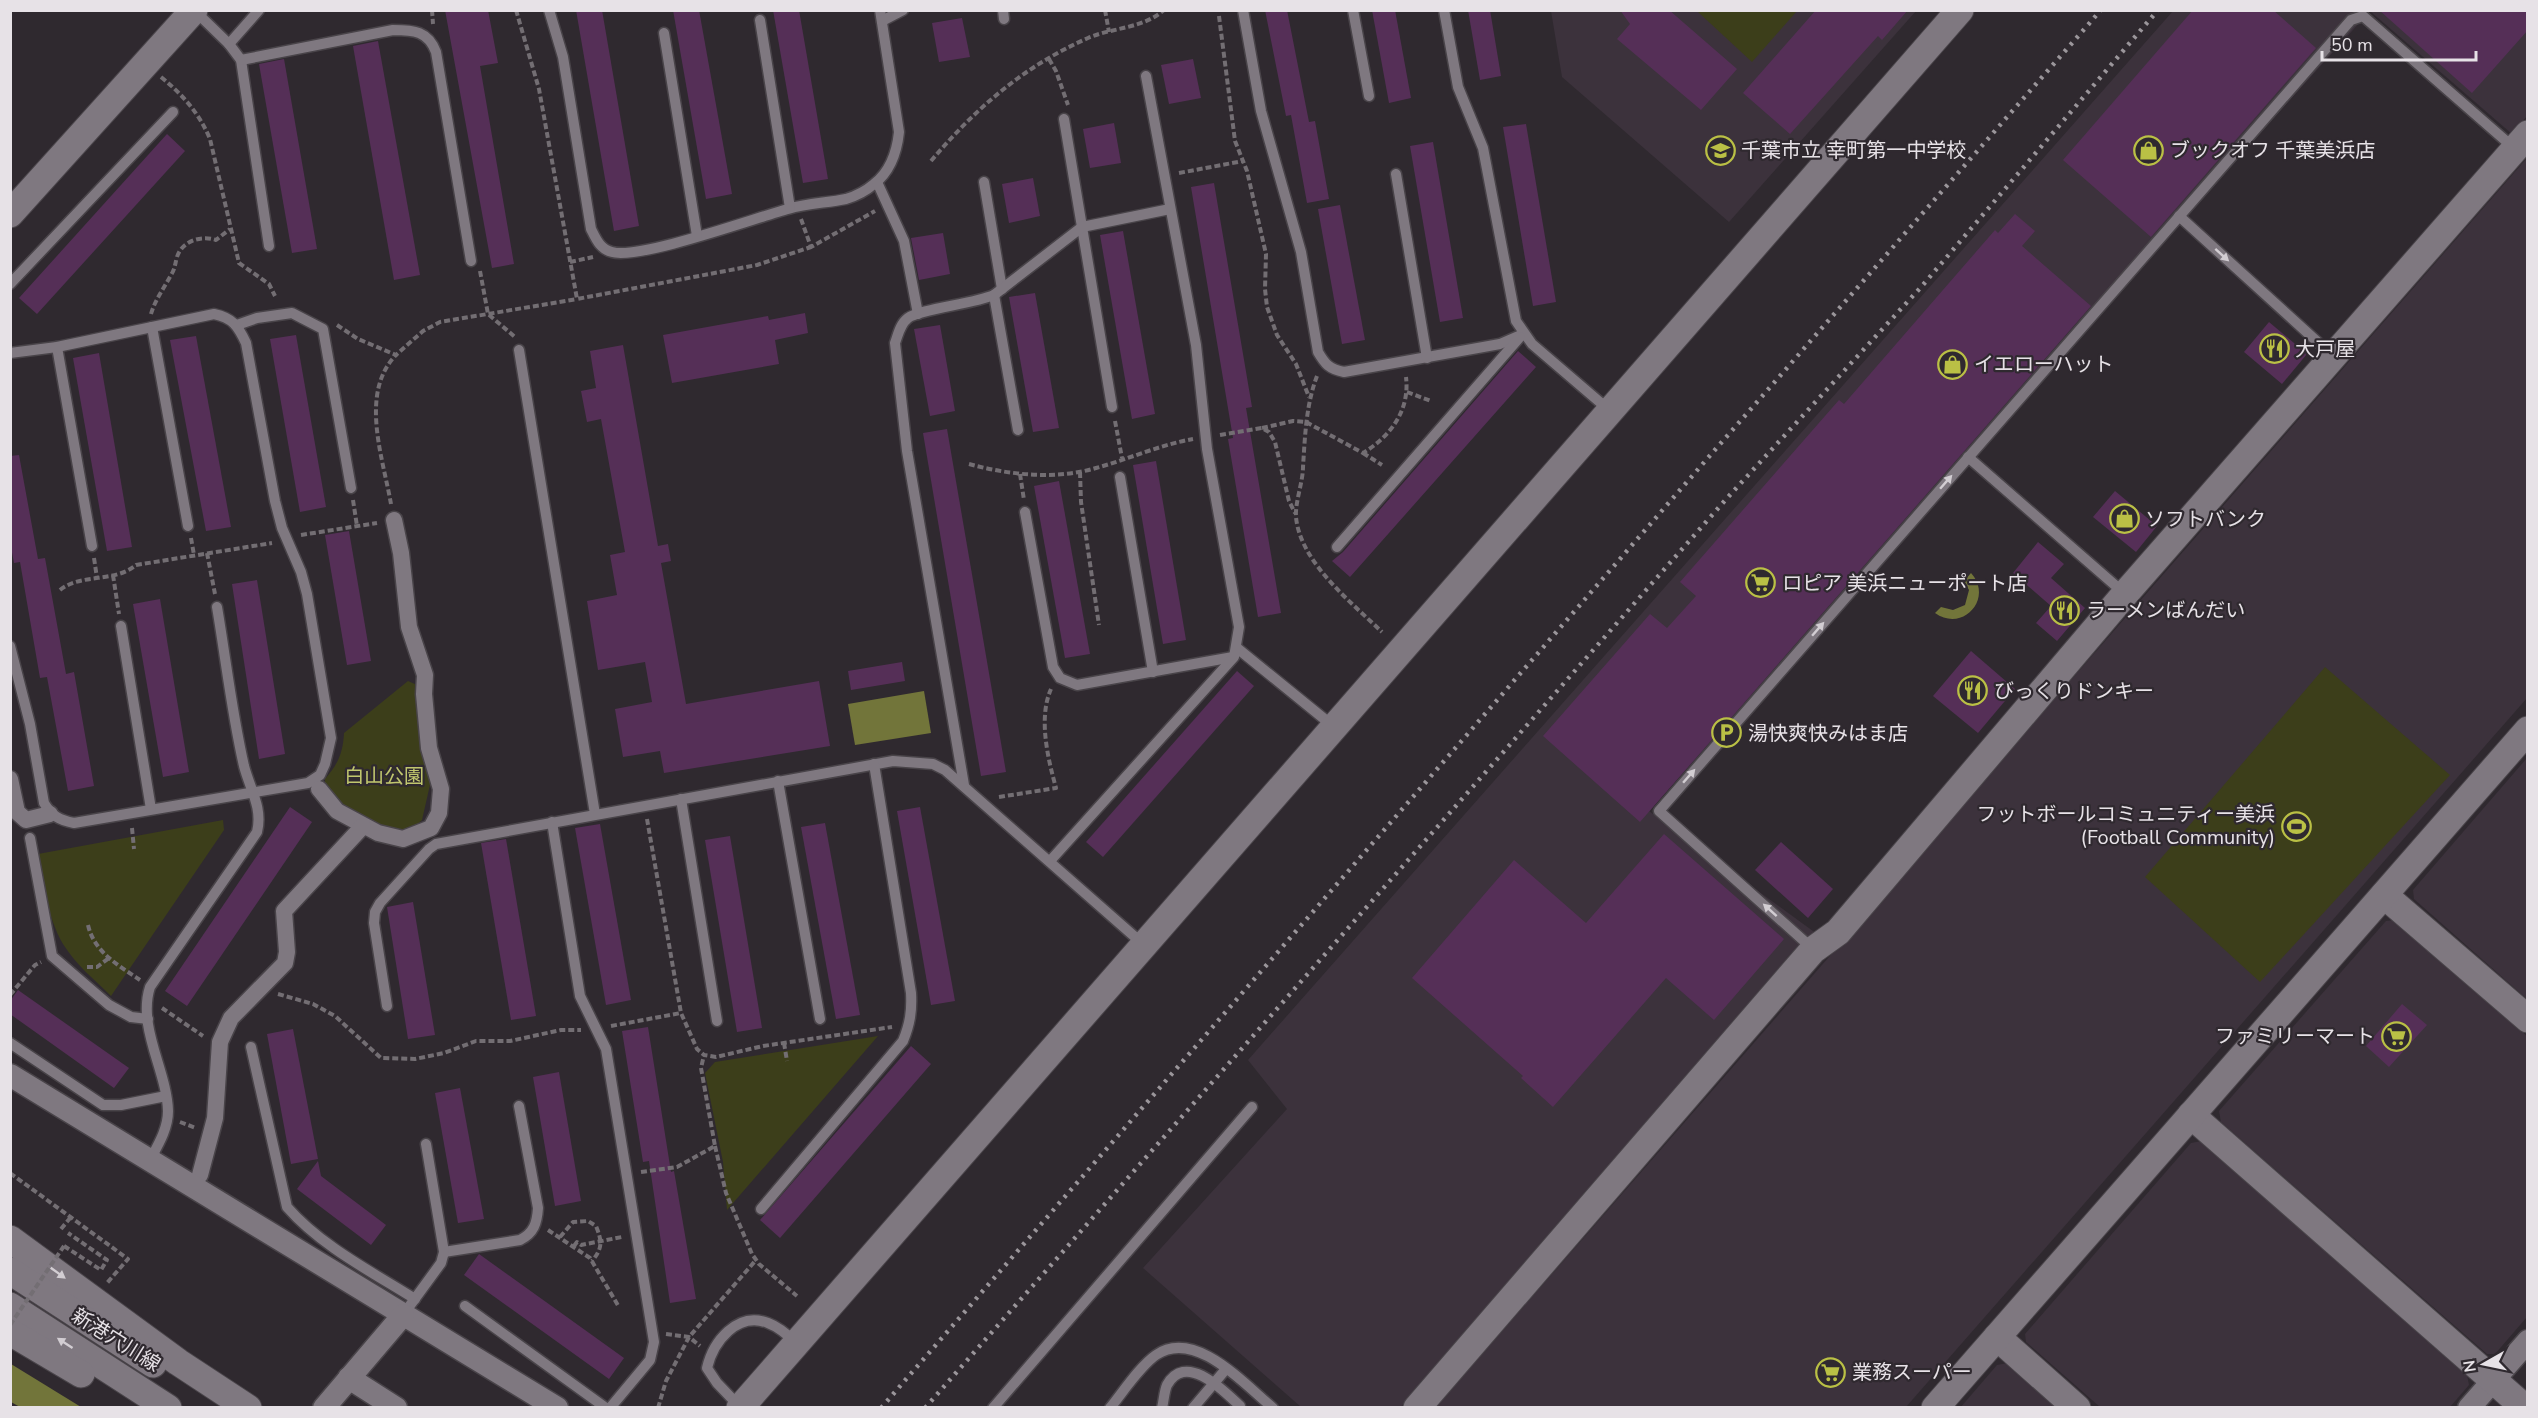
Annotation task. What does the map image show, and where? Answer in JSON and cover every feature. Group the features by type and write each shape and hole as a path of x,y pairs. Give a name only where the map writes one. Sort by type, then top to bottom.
{"street":[{"path":"10,214 195,10"},
{"path":"740,1407 1960,10"},
{"path":"1417,1407 1813,950 1838,932 2125,594 2521,141"},
{"path":"319,789 337,811 378,833 403,839 432,828 439,813 441,789 429,748 424,694 425,675 409,627 401,553 394,520"},
{"path":"1935,1407 2528,730"},
{"path":"10,779 14,811 26,820 50,814"},
{"path":"200,1175 215,1119 219,1045 231,1018 285,963 287,952 284,911 363,826"},
{"path":"2384,895 2528,1019"},
{"path":"10,1075 150,1160 409,1307 557,1407"},
{"path":"2191,1115 2525,1407"},
{"path":"10,1239 178,1362 248,1407"},
{"name":"新港穴川線","path":"10,1271 222,1407"},
{"name":"新港穴川線","path":"10,1306 168,1407"},
{"path":"324,1407 409,1307"},
{"path":"10,1332 139,1407"},
{"path":"1996,1337 2077,1407"},
{"path":"2469,1407 2528,1341"},
{"path":"348,1378 396,1407"}],"lane":[{"path":"195,10 229,44 241,60 269,246"},
{"path":"229,44 259,10"},
{"path":"549,10 563,57 591,229 598,243 610,252 627,254 790,208 849,198 877,182 897,148 899,132 881,16 903,10"},
{"path":"1243,10 1261,111 1301,252 1318,352 1324,364 1333,370 1344,372 1500,344 1523,334"},
{"path":"1353,10 1369,96"},
{"path":"1444,10 1458,87 1483,148 1516,321 1523,334 1610,411"},
{"path":"1813,950 1659,810 2351,20 2363,16 2521,141"},
{"path":"760,20 790,208"},
{"path":"241,60 393,30 412,30 425,34 432,41 436,52 471,261"},
{"path":"664,33 697,236"},
{"path":"1050,861 1235,652 1239,627 1208,449 1196,345 1146,76"},
{"path":"10,284 173,112"},
{"path":"1064,120 1112,406"},
{"path":"1396,174 1427,358"},
{"path":"877,182 904,241 918,314"},
{"path":"984,182 1018,430"},
{"path":"964,785 907,452 895,343 900,328 908,318 918,314 978,302 998,292 1082,227 1170,209"},
{"path":"2179,216 2333,356"},
{"path":"237,325 257,318 292,313 323,328 351,488"},
{"path":"10,353 57,347 214,314 227,317 237,325 246,343 282,528 301,572 307,594 331,738 325,764 320,775 309,783 74,823 61,820 50,814 44,803 30,724 10,646"},
{"path":"152,327 188,526"},
{"path":"1336,547 1523,334"},
{"path":"57,347 92,546"},
{"path":"519,350 596,814"},
{"path":"1968,457 2125,594"},
{"path":"1120,477 1153,672"},
{"path":"1025,512 1053,667 1060,678 1077,685 1153,672 1235,652"},
{"path":"150,1160 165,1129 167,1118 166,1096 148,1019 149,992 257,832 259,812 244,766 217,607"},
{"path":"121,626 151,809"},
{"path":"1235,652 1334,726"},
{"path":"387,1006 374,923 375,912 380,903 436,844 893,760 933,764 945,770 1143,944"},
{"path":"761,1209 903,1041 908,1029 912,1011 911,993 874,764"},
{"path":"778,781 820,1019"},
{"path":"681,799 717,1021"},
{"path":"465,1306 608,1407 650,1360 653,1352 654,1336 606,1049 580,996 552,822"},
{"path":"30,838 52,956 109,1005 131,1017 148,1019"},
{"path":"10,1043 103,1106 121,1105 166,1096"},
{"path":"251,1047 287,1207 295,1216 409,1307 441,1263 444,1252 426,1144"},
{"path":"444,1252 520,1240 528,1236 536,1223 538,1208 519,1106"},
{"path":"993,1407 1252,1107"},
{"path":"740,1407 717,1383 707,1368 710,1353 719,1341 736,1325 758,1321 768,1323 796,1343"},
{"path":"1112,1407 1154,1356 1168,1349 1186,1347 1202,1351 1273,1407"},
{"path":"1193,1407 1226,1369"},
{"path":"1162,1407 1165,1390 1173,1376 1188,1372 1200,1374 1214,1383 1240,1406 1238,1407"}],"path":[{"path":"516,10 539,88 577,299"},
{"path":"1105,10 1109,32"},
{"path":"931,161 980,107 1009,83 1089,37 1139,25 1164,10"},
{"path":"1219,16 1225,50 1231,122 1266,254 1265,289 1269,314 1277,335 1300,373 1309,398"},
{"path":"1049,58 1056,71 1068,107 1069,113 1064,120"},
{"path":"158,74 176,89 202,121 210,140 239,263 270,284 275,296"},
{"path":"1164,175 1243,161"},
{"path":"297,535 394,520 376,415 378,388 388,363 423,331 440,322 758,265 811,247 881,207"},
{"path":"800,217 811,247"},
{"path":"152,327 153,305 176,267 177,256 184,246 201,237 216,240 230,229"},
{"path":"570,262 598,254"},
{"path":"471,261 478,260 488,314 520,341 519,350"},
{"path":"275,296 285,299"},
{"path":"266,303 275,296"},
{"path":"329,319 358,339 396,355"},
{"path":"1364,453 1376,445 1397,422 1407,392 1403,362"},
{"path":"1324,364 1309,398 1303,475 1296,514 1298,532 1306,548 1332,584 1382,632"},
{"path":"1407,392 1431,401"},
{"path":"1112,406 1122,458"},
{"path":"1213,436 1293,421 1306,422 1382,465"},
{"path":"1262,428 1269,432 1275,442 1289,501 1296,514"},
{"path":"969,464 1020,474 1080,472 1169,444 1197,439"},
{"path":"1080,472 1081,502 1099,625"},
{"path":"1020,474 1025,512"},
{"path":"351,488 357,526"},
{"path":"60,590 68,583 127,573 136,565 281,541"},
{"path":"207,553 217,607"},
{"path":"113,575 121,626"},
{"path":"993,798 1056,788 1049,760 1046,719 1052,685 1060,678"},
{"path":"130,813 134,849"},
{"path":"88,925 91,939 98,949 149,992 219,1045"},
{"path":"10,995 35,965 44,960"},
{"path":"256,992 273,993 313,1004 335,1016 381,1058 415,1059 444,1053 476,1041 510,1041 561,1030 590,1029"},
{"path":"604,1027 681,1013"},
{"path":"784,1043 787,1061"},
{"path":"704,1054 701,1068 726,1193 756,1260 797,1296"},
{"path":"167,1118 211,1133"},
{"path":"640,1172 677,1167 716,1146"},
{"path":"10,1173 128,1259 105,1286"},
{"path":"61,1229 71,1217"},
{"path":"560,1237 573,1222 588,1221 596,1226 602,1241 600,1251 591,1261"},
{"path":"536,1223 574,1245 591,1261 619,1306"},
{"path":"10,1325 64,1246 101,1270 107,1260 68,1233"},
{"path":"574,1245 578,1242 581,1245 636,1234"},
{"path":"658,1407 666,1381 689,1337 756,1260"},
{"path":"654,1336 669,1334 689,1337"}],"shaded area":[{"name":"千葉市立 幸町第一中学校","path":"1551,11 1916,11 1729,222 1562,77"},
{"path":"2173,11 2370,11 1649,811 1817,934 1401,1407 1301,1407 1143,1268 1287,1109 1248,1060"},
{"path":"2370,11 2527,11 2527,116 2512,134"},
{"path":"2527,158 2527,698 1906,1407 1435,1408"},
{"path":"1971,573 1977,583 1979,593 1972,610 1956,619 1935,613 1941,607 1953,610 1965,605 1969,590 1964,581"},
{"path":"924,691 931,733 855,745 848,704"},
{"path":"2527,758 2527,999 2414,899 2413,890"},
{"path":"2395,920 2527,1036 2527,1317 2495,1354 2487,1354 2221,1122 2219,1111 2386,921"},
{"path":"2202,1141 2467,1375 2469,1385 2450,1407 2100,1407 2026,1342 2025,1334 2191,1143"},
{"path":"2008,1363 2058,1408 1960,1408 1997,1365"},
{"path":"11,1364 81,1407 20,1407 11,1402"}],"green space":[{"path":"1697,11 1797,11 1752,62"},
{"name":"フットボールコミュニティー美浜 (Football Community)","path":"2325,667 2450,775 2260,982 2145,877"},
{"name":"白山公園","path":"408,681 417,685 432,776 422,820 411,830 389,833 333,800 325,786 325,779 339,758 344,733"},
{"path":"223,820 224,830 111,996 63,944 50,912 38,854"},
{"path":"878,1036 727,1210 723,1162 705,1073 715,1062"}],"building":[{"path":"445,10 488,10 498,63 480,66 514,264 492,268"},
{"path":"576,10 602,10 639,226 614,231"},
{"path":"673,10 699,10 732,194 706,199"},
{"path":"773,10 799,10 828,179 803,183"},
{"path":"1265,10 1287,10 1309,122 1315,121 1329,199 1307,203 1291,115 1286,116"},
{"path":"1372,10 1395,10 1411,98 1389,103"},
{"path":"1468,10 1490,10 1501,76 1480,80"},
{"path":"1620,10 1669,10 1737,69 1701,110 1617,39 1630,24"},
{"path":"1816,10 1908,10 1882,40 1878,36 1790,134 1743,93"},
{"path":"2193,10 2273,10 2316,48 2151,237 2063,160"},
{"path":"2379,10 2528,10 2528,30 2472,93"},
{"path":"962,18 970,57 939,62 932,23"},
{"path":"378,41 420,275 394,280 353,46"},
{"path":"284,59 317,249 292,253 259,64"},
{"path":"1193,59 1201,98 1169,104 1161,65"},
{"path":"1114,123 1121,163 1090,168 1083,129"},
{"path":"1526,124 1556,302 1533,306 1503,127"},
{"path":"167,134 185,151 37,314 19,298"},
{"path":"1433,142 1463,318 1440,322 1410,146"},
{"path":"1033,178 1040,216 1009,223 1002,184"},
{"path":"1214,183 1252,407 1246,408 1281,613 1258,617 1228,439 1233,438 1191,187"},
{"path":"1340,205 1365,340 1342,344 1318,209"},
{"path":"2015,214 2035,231 2022,246 2091,306 1640,822 1543,736 1650,614 1667,628 1696,596 1680,582 1839,400 1844,404 1995,230 1998,233"},
{"path":"1123,231 1155,414 1132,419 1100,235"},
{"path":"943,233 950,274 919,280 911,238"},
{"path":"1035,293 1059,428 1033,432 1009,297"},
{"path":"805,313 808,333 775,340 779,364 672,383 663,335 768,316 769,320"},
{"path":"2269,322 2307,354 2282,384 2244,352"},
{"path":"940,325 955,411 930,416 914,329"},
{"path":"296,335 326,507 300,512 270,339"},
{"path":"196,336 231,527 206,531 170,340"},
{"path":"623,345 658,546 668,544 671,561 661,563 686,704 819,681 830,746 664,773 660,751 623,757 615,709 652,702 645,662 598,670 587,601 617,595 610,555 625,552 601,419 587,422 581,391 596,388 590,351"},
{"path":"1518,351 1536,367 1350,577 1332,561 1343,552"},
{"path":"99,353 132,547 107,551 73,358"},
{"path":"947,429 1006,772 981,776 923,433"},
{"path":"19,455 38,559 45,558 66,674 74,672 94,786 68,791 47,677 40,678 20,562 14,563 10,542 10,456"},
{"path":"1156,461 1186,640 1163,644 1133,465"},
{"path":"1059,481 1090,654 1065,658 1034,486"},
{"path":"2115,491 2157,526 2136,552 2093,517"},
{"path":"349,531 371,661 347,665 325,535"},
{"path":"2038,542 2064,564 2051,578 2085,608 2057,641 2036,623 2051,606 2013,573"},
{"path":"257,580 285,754 259,759 232,584"},
{"path":"160,599 189,772 163,777 133,604"},
{"path":"1971,651 2015,689 1978,733 1933,696"},
{"path":"902,662 905,681 851,690 848,671"},
{"path":"1237,671 1254,686 1103,857 1086,842"},
{"path":"290,807 312,822 187,1006 165,991"},
{"path":"920,807 955,1001 931,1005 897,811"},
{"path":"825,823 860,1015 836,1019 801,827"},
{"path":"600,824 631,1000 606,1005 575,828"},
{"path":"1664,834 1784,939 1714,1020 1666,978 1553,1107 1521,1078 1523,1076 1412,978 1514,860 1586,923"},
{"path":"730,836 762,1028 737,1032 705,840"},
{"path":"506,839 536,1016 511,1020 481,843"},
{"path":"1781,842 1833,889 1808,918 1755,870"},
{"path":"413,902 435,1035 408,1039 387,907"},
{"path":"18,990 129,1068 114,1088 10,1014 10,1001"},
{"name":"ファミリーマート","path":"2402,1004 2427,1025 2389,1067 2366,1046"},
{"path":"648,1027 671,1172 674,1171 696,1299 670,1303 649,1161 643,1162 622,1031"},
{"path":"293,1029 318,1159 291,1164 267,1034"},
{"path":"911,1046 931,1064 780,1238 760,1220"},
{"path":"559,1072 581,1201 555,1206 533,1077"},
{"path":"460,1088 484,1219 458,1223 435,1093"},
{"path":"318,1161 321,1176 386,1225 371,1245 297,1189"},
{"path":"479,1254 624,1358 609,1379 464,1275"}],"railway":[{"path":"881,1408 2101,10"},
{"path":"925,1408 1729,496 1922,286 2158,10"}],"place":[{"name":"千葉市立 幸町第一中学校","path":"1720,150"},
{"name":"ブックオフ 千葉美浜店","path":"2149,150"},
{"name":"大戸屋","path":"2274,349"},
{"name":"イエローハット","path":"1953,364"},
{"name":"ソフトバンク","path":"2124,519"},
{"name":"ロピア 美浜ニューポート店","path":"1761,583"},
{"name":"ラーメンばんだい","path":"2065,610"},
{"name":"びっくりドンキー","path":"1973,691"},
{"name":"湯快爽快みはま店","path":"1727,733"},
{"name":"フットボールコミュニティー美浜 (Football Community)","path":"2296,826"},
{"name":"ファミリーマート","path":"2396,1036"},
{"name":"業務スーパー","path":"1831,1372"}]}
